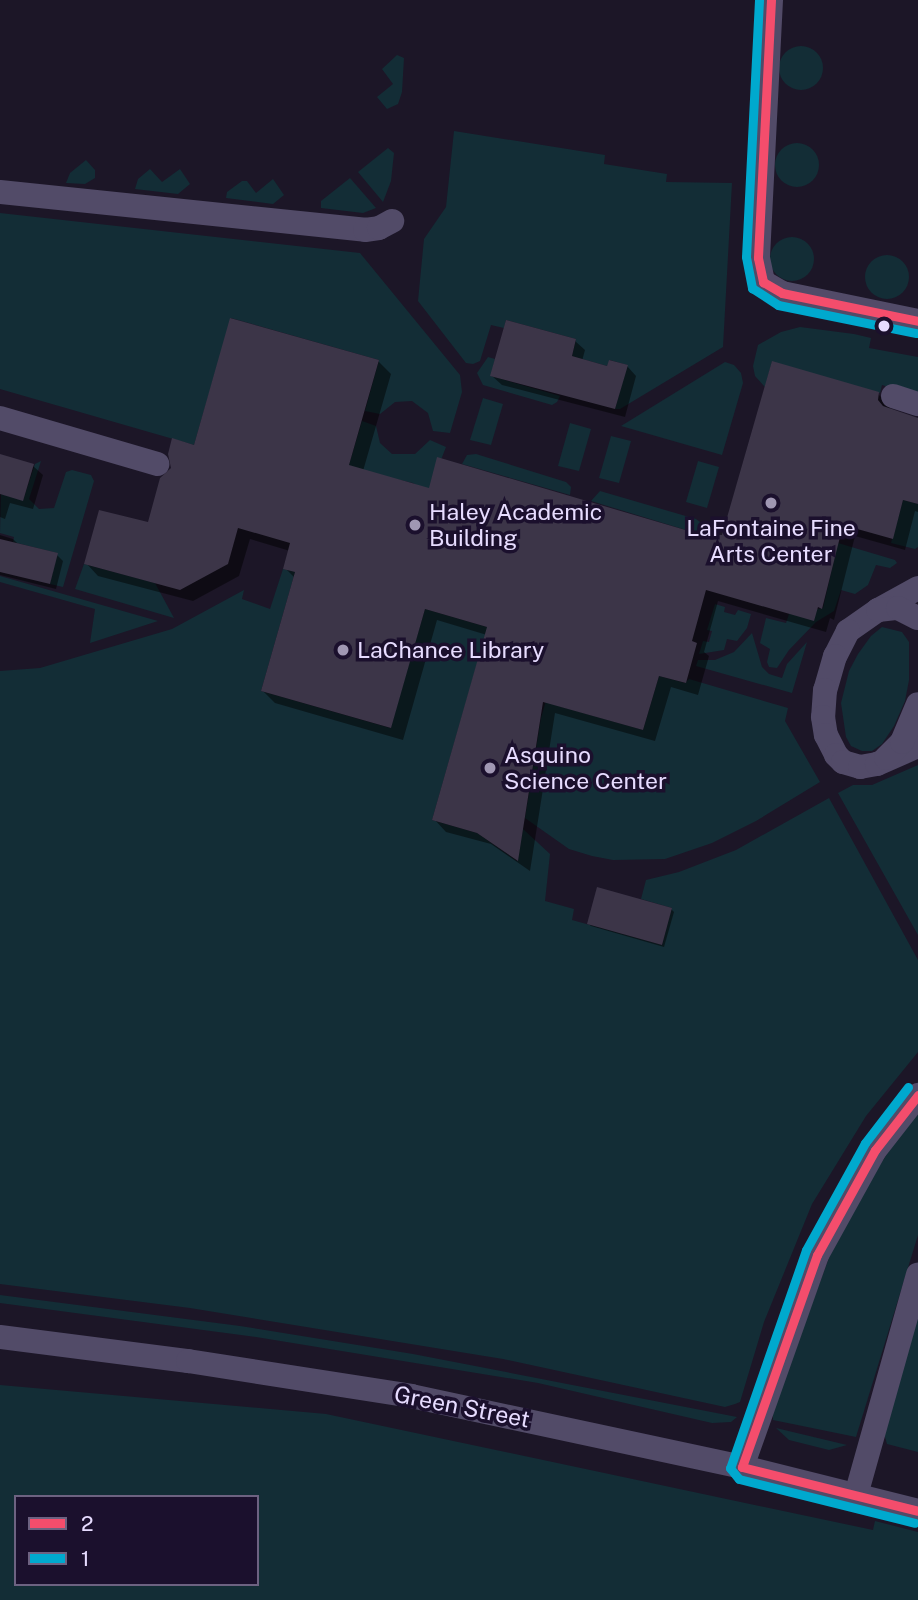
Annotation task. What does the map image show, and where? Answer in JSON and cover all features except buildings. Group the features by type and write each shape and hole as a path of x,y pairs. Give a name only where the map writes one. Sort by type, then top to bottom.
{"street":[{"path":"771,0 758,258 763,282 782,293 918,321"},
{"path":"0,192 365,230 379,228 391,221"},
{"path":"892,396 918,404"},
{"path":"0,418 157,464"},
{"path":"918,588 878,610 848,631 835,656 825,690 823,717 826,735 843,762 860,767 877,764 918,746"},
{"path":"878,610 898,608 918,618"},
{"path":"877,764 892,754 902,742 918,704"},
{"path":"742,1467 817,1255 868,1162 918,1095"},
{"path":"856,1496 918,1275"},
{"name":"Green Street","path":"0,1337 201,1362 411,1396 742,1467 918,1511"}],"shaded area":[{"path":"801,46 816,53 823,68 816,83 801,90 786,83 779,68 786,53"},
{"path":"397,55 404,58 402,92 398,104 387,109 377,97 393,84 382,69"},
{"path":"454,131 605,155 604,164 667,174 666,182 732,183 723,347 620,409 615,409 627,365 610,360 607,366 572,356 576,339 506,320 504,328 491,325 480,361 466,363 418,301 424,239 446,207"},
{"path":"797,143 812,150 819,165 812,180 797,187 782,180 775,165 782,150"},
{"path":"388,148 394,153 391,181 383,202 358,172"},
{"path":"86,160 95,170 95,178 85,184 66,183 70,173"},
{"path":"150,169 162,182 180,169 190,184 178,194 135,189 138,179"},
{"path":"350,178 376,208 363,213 321,208 321,201"},
{"path":"273,179 284,195 273,204 226,198 227,192 242,181 247,181 256,193"},
{"path":"0,213 360,253 460,375 462,392 450,433 433,431 428,413 412,401 395,402 380,414 365,411 379,360 231,318 194,445 0,389"},
{"path":"792,237 807,244 814,259 807,274 792,281 777,274 770,259 777,244"},
{"path":"887,255 902,262 909,277 902,292 887,299 872,292 865,277 872,262"},
{"path":"800,327 871,338 869,348 918,357 918,396 882,385 880,393 772,362 765,387 755,376 753,366 758,345 781,332"},
{"path":"488,357 495,359 491,376 560,396 557,402 552,405 483,385 477,373"},
{"path":"725,362 734,365 741,373 743,383 722,455 621,426"},
{"path":"483,398 503,404 491,445 470,440"},
{"path":"362,421 376,426 380,443 392,454 415,454 430,440 446,447 428,493 413,483 348,468"},
{"path":"570,423 591,429 579,471 558,466"},
{"path":"611,436 631,441 619,483 599,478"},
{"path":"476,454 566,482 571,487 570,495 462,464 467,455"},
{"path":"41,461 29,499 39,509 54,508 66,472 72,470 91,475 94,481 63,587 50,584 57,553 13,542 14,537 0,533 1,494 23,500 35,464"},
{"path":"698,461 719,467 707,508 686,502"},
{"path":"600,491 696,519 700,522 699,534 591,501"},
{"path":"903,500 918,504 918,547 915,549 891,543"},
{"path":"838,543 895,560 897,563 890,568 876,565 868,585 855,594 841,590 834,611 816,622 789,650 777,668 769,667 767,662 770,649 760,643 766,618 786,623 789,614 823,608"},
{"path":"84,564 155,583 174,618 75,589"},
{"path":"283,569 295,572 261,691 390,728 425,609 525,638 481,650 432,820 477,833 517,861 523,829 550,854 545,901 574,909 572,920 662,945 672,908 641,899 646,880 679,872 736,850 829,798 918,960 918,1052 866,1116 812,1204 764,1322 740,1402 725,1407 503,1359 190,1308 0,1284 0,671 40,668 172,629 244,590 242,599 270,609"},
{"path":"0,576 158,621 90,643 95,609 0,582"},
{"path":"715,604 725,607 724,612 735,615 738,610 751,614 747,628 737,641 727,639 724,650 699,654 703,641 709,642 712,631 707,630"},
{"path":"882,627 902,632 909,642 909,680 905,701 894,726 882,744 872,751 862,751 851,746 846,737 841,703 849,671 858,654 871,636"},
{"path":"752,633 762,667 769,674 782,678 787,664 807,642 792,693 696,666 698,660 715,660 734,652"},
{"path":"659,676 685,683 689,679 788,708 785,721 820,782 756,821 712,843 665,859 613,860 592,856 569,849 525,818 541,718 552,680 555,705 643,730"},
{"path":"918,765 918,935 838,793 853,785 872,785"},
{"path":"918,1106 918,1235 856,1437 773,1420 773,1408 842,1223"},
{"path":"0,1295 240,1326 413,1354 737,1417 731,1422 712,1423 538,1383 256,1337 0,1303"},
{"path":"918,1312 918,1452 887,1444 883,1430"},
{"path":"0,1385 326,1414 873,1530 875,1521 918,1532 918,1600 0,1600"},
{"path":"776,1428 847,1445 829,1450 789,1440"}],"transit line":[{"name":"1","path":"759,0 746,257 752,288 778,305 916,333"},
{"name":"2","path":"771,0 758,258 763,282 782,293 918,321"},
{"name":"1","path":"908,1087 865,1143 806,1250 730,1468 739,1479 915,1523"},
{"name":"2","path":"918,1095 875,1150 817,1255 742,1467 918,1511"}],"place":[{"name":"LaFontaine Fine Arts Center","path":"771,503"},
{"name":"Haley Academic Building","path":"415,525"},
{"name":"LaChance Library","path":"343,650"},
{"name":"Asquino Science Center","path":"490,768"}]}
